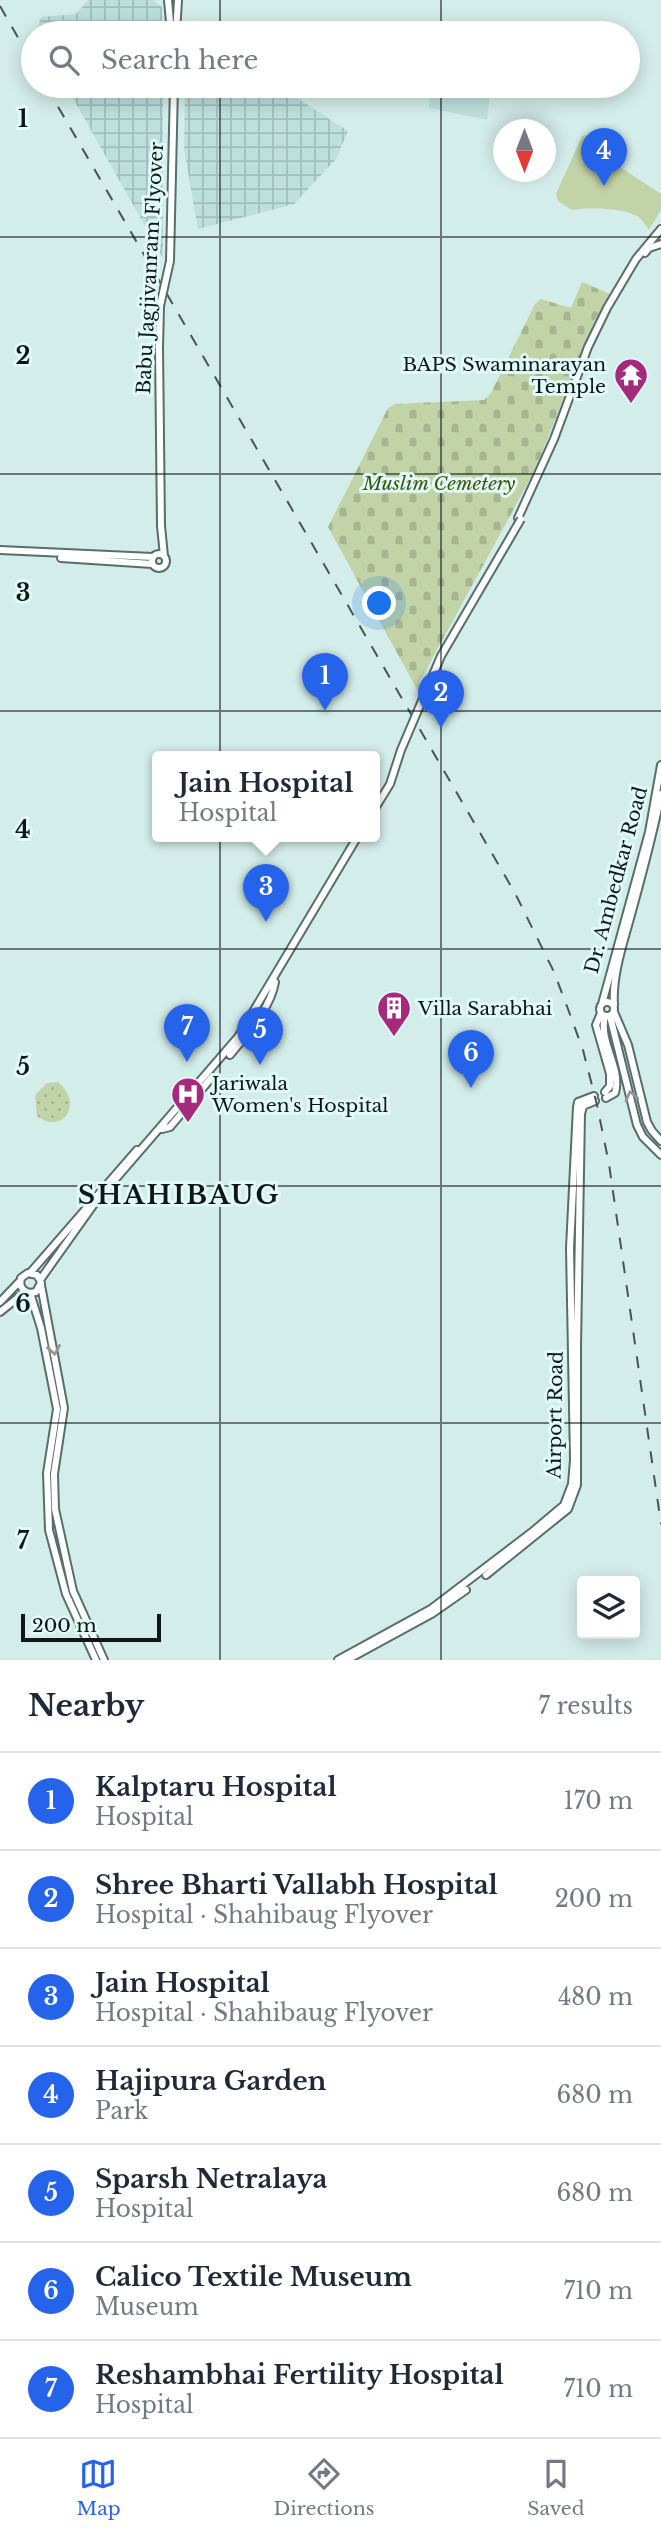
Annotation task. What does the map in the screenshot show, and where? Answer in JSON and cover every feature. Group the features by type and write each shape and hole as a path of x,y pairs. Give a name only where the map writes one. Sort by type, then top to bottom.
{"main road":[{"path":"172,21 168,0 176,0 175,21"},
{"name":"Babu Jagjivanram Flyover","path":"0,552 156,558 161,538 160,306 170,261 174,98"},
{"path":"527,503 607,308 636,259 661,229"},
{"path":"380,800 390,784 401,750 441,656 520,518 577,393 592,349 611,309 649,248 661,244"},
{"path":"380,794 387,783 398,749 438,654 520,518"},
{"name":"Dr. Ambedkar Road","path":"609,1012 602,1003 649,832 661,765"},
{"name":"Dr. Ambedkar Road","path":"609,1012 661,794"},
{"path":"0,1312 27,1292 36,1292 94,1205 238,1037 353,842"},
{"path":"0,1302 24,1275 30,1273 235,1035 299,935"},
{"path":"602,1003 608,1002 637,1125 643,1137 661,1155"},
{"path":"605,1095 615,1093 617,1084 603,1030 609,1012"},
{"path":"609,1012 628,1045 647,1122 661,1140"},
{"path":"576,1176 581,1114 583,1106 594,1098"},
{"name":"Airport Road","path":"338,1660 431,1609 503,1556 564,1505 572,1484 574,1460 570,1251 576,1176"},
{"name":"Airport Road","path":"347,1660 433,1613 568,1509 578,1485 579,1460 576,1176"},
{"path":"30,1273 37,1275 41,1281 64,1408 54,1474 55,1510 73,1591 104,1660"},
{"path":"20,1281 38,1317 57,1409 47,1474 49,1531 66,1594 96,1660"}],"shaded area":[{"path":"88,0 153,0 162,7 162,21 40,21 41,17 76,14"},
{"path":"73,98 163,98 163,258"},
{"path":"185,98 297,98 348,131 336,159 294,204 198,229 184,149"},
{"path":"430,98 490,98 487,120 429,108"}],"green space":[{"path":"586,135 608,159 661,194 661,210 649,230 641,219 631,213 605,209 572,210 558,201 556,194 582,136"},
{"name":"Muslim Cemetery","path":"582,282 610,294 594,322 535,470 419,683 419,693 328,527 388,408 395,404 484,400 491,393 535,304 541,299 571,308"},
{"path":"58,1082 66,1091 70,1108 61,1120 46,1121 37,1116 35,1095 47,1083"}],"railway":[{"path":"0,6 21,43"},
{"path":"53,98 515,893 554,972 583,1050 609,1164 661,1524"}],"place":[{"name":"Hajipura Garden","path":"604,186"},
{"name":"BAPS Swaminarayan Temple","path":"631,405"},
{"name":"Kalptaru Hospital","path":"325,711"},
{"name":"Shree Bharti Vallabh Hospital","path":"441,728"},
{"name":"Jain Hospital","path":"266,922"},
{"name":"Villa Sarabhai","path":"394,1038"},
{"name":"Reshambhai Fertility Hospital","path":"187,1062"},
{"name":"Sparsh Netralaya","path":"260,1065"},
{"name":"Calico Textile Museum","path":"471,1088"},
{"name":"Jariwala Women's Hospital","path":"188,1124"}],"district":[{"name":"SHAHIBAUG","path":"179,1195"}]}
